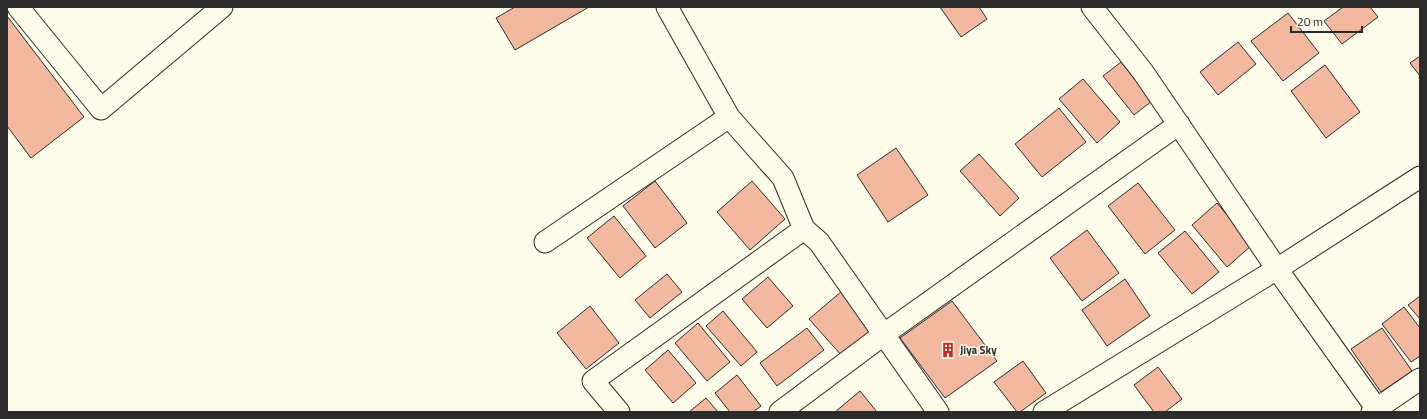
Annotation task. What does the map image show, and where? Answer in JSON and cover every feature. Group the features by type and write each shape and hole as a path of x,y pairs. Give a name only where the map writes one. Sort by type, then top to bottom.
{"street":[{"path":"18,7 101,109 222,7"},
{"path":"667,7 729,117 783,178 804,229 819,242 938,412"},
{"path":"1092,7 1143,72 1376,411 1420,379"},
{"path":"545,242 729,117"},
{"path":"780,412 884,335 1179,124"},
{"path":"1044,412 1277,268 1420,177"},
{"path":"619,412 593,381 804,229"}],"building":[{"path":"515,7 589,7 515,50 496,18"},
{"path":"940,7 979,7 987,19 961,37"},
{"path":"1343,7 1370,7 1378,17 1342,44 1324,21"},
{"path":"1288,13 1319,53 1283,81 1251,41"},
{"path":"7,16 84,117 31,158 7,126"},
{"path":"1238,42 1256,64 1218,95 1200,72"},
{"path":"1420,56 1420,76 1410,63"},
{"path":"1121,62 1152,101 1134,115 1103,76"},
{"path":"1325,65 1360,112 1326,138 1291,91"},
{"path":"1083,79 1120,122 1097,143 1059,99"},
{"path":"1059,108 1086,142 1042,177 1015,144"},
{"path":"896,148 928,195 888,222 857,175"},
{"path":"979,154 1019,198 1000,216 960,171"},
{"path":"655,181 687,223 655,248 623,206"},
{"path":"752,181 785,219 750,250 717,212"},
{"path":"1138,183 1175,230 1145,254 1108,206"},
{"path":"1217,203 1252,245 1227,267 1192,225"},
{"path":"614,216 646,256 620,278 587,238"},
{"path":"1087,230 1119,273 1082,301 1050,258"},
{"path":"1185,231 1219,272 1192,294 1158,253"},
{"path":"667,274 682,292 650,318 635,300"},
{"path":"768,277 793,306 767,328 742,299"},
{"path":"1125,279 1150,316 1107,346 1082,310"},
{"path":"842,291 874,328 842,356 809,319"},
{"path":"1420,296 1420,319 1408,305"},
{"name":"Jiya Sky","path":"952,301 997,361 945,398 900,338"},
{"path":"590,306 619,343 586,369 557,333"},
{"path":"1404,307 1420,328 1420,356 1411,362 1382,324"},
{"path":"723,311 757,352 741,366 706,326"},
{"path":"698,323 730,362 707,381 675,343"},
{"path":"807,328 824,350 777,386 760,363"},
{"path":"1382,328 1412,371 1381,392 1351,349"},
{"path":"668,350 696,383 673,403 645,370"},
{"path":"1023,361 1046,393 1020,412 1017,412 994,382"},
{"path":"1158,367 1182,399 1165,412 1154,412 1134,385"},
{"path":"737,375 761,406 753,412 730,412 715,393"},
{"path":"860,391 877,412 835,412"},
{"path":"706,398 718,412 689,412"}],"place":[{"name":"Jiya Sky","path":"948,350"}]}
